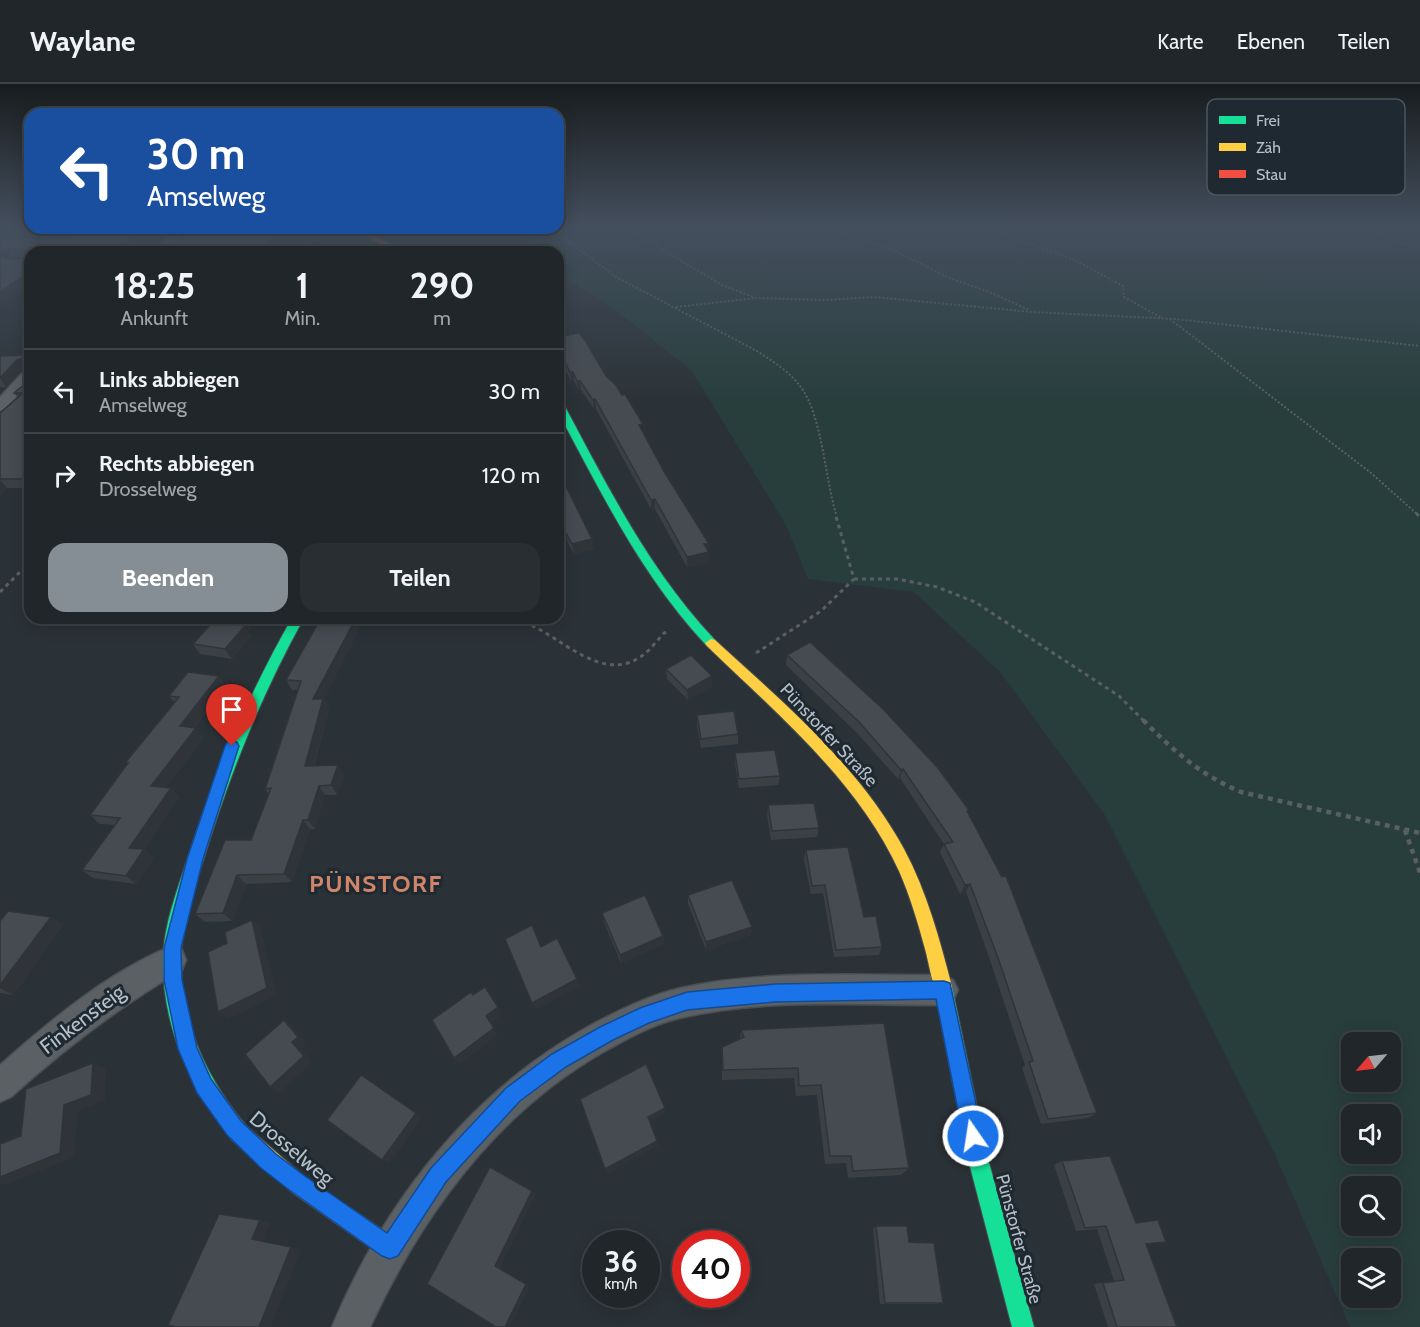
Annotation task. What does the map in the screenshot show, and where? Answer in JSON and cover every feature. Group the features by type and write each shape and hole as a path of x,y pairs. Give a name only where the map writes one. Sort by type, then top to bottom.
{"street":[{"path":"0,406 24,380"},
{"name":"Pünstorfer Straße","path":"564,421 654,572 692,624 825,755 879,822 893,846 918,899 944,990 976,1152 1008,1280 1023,1327"},
{"name":"Drosselweg","path":"294,624 264,676 232,746 186,890 175,934 172,960 176,997 194,1067 220,1110 234,1128 269,1161 390,1248"},
{"name":"Finkensteig","path":"0,1086 85,1013 135,980 172,960"},
{"path":"351,1327 367,1289 390,1248 438,1175 513,1094 559,1061 627,1023 677,1004 718,996 944,990"}],"path":[{"path":"631,285 758,351 776,363 800,385 813,407 829,491 854,579"},
{"path":"722,285 756,298"},
{"path":"969,285 1032,312"},
{"path":"1122,285 1124,297 1164,319"},
{"path":"674,307 756,298 825,300 874,297 1032,312 1169,319 1420,346"},
{"path":"1169,319 1371,473 1420,517"},
{"path":"0,592 24,568"},
{"path":"735,666 815,615 843,593 854,579"},
{"path":"854,579 897,579 937,587 975,602 1119,696 1192,766 1215,781 1241,792 1278,802 1420,833"},
{"path":"526,624 572,651 603,663 623,663 636,660 664,633 692,624"},
{"path":"1405,830 1420,873"}],"green space":[{"path":"576,285 1420,285 1420,1327 1350,1327 1342,1308 1401,1308 1401,1248 1341,1248 1341,1306 1274,1152 1105,815 1001,673 914,592 808,579 786,525 692,371 609,305"}],"building":[{"path":"0,285 10,285 0,292"},
{"path":"579,333 606,376 616,385 622,395 625,394 643,424 639,425 665,473 709,544 704,544 709,552 687,557 655,499 651,500 595,399 593,400 580,381 577,381 573,372 570,372 564,360 564,335"},
{"path":"24,355 24,359 17,360 0,378 0,356"},
{"path":"24,385 24,479 0,479 0,413 23,393 14,393"},
{"path":"564,482 592,539 572,544 566,533 564,534"},
{"path":"211,624 245,626 225,649 193,644"},
{"path":"318,624 353,624 313,699 323,699 305,766 338,765 331,785 319,786 308,820 303,820 284,874 237,875 223,913 195,914 225,840 251,840 271,788 265,789 301,681 286,680"},
{"path":"810,642 884,710 938,768 969,810 967,811 1002,877 1006,876 1097,1113 1048,1119 1029,1062 1033,1061 997,955 970,884 965,885 944,844 953,842 903,769 901,770 859,722 787,655"},
{"path":"691,655 712,676 687,690 666,669"},
{"path":"188,672 219,676 180,726 196,728 151,786 171,788 129,848 144,849 126,876 82,870 120,818 90,815 128,763 125,763 179,697 169,696"},
{"path":"734,711 738,734 701,739 697,715"},
{"path":"775,750 780,776 739,779 735,753"},
{"path":"814,803 819,828 772,831 768,805"},
{"path":"848,847 864,917 876,916 882,947 836,950 825,885 812,886 806,850"},
{"path":"732,880 752,927 706,942 688,895"},
{"path":"645,895 663,936 620,955 602,913"},
{"path":"8,911 51,917 0,985 0,921"},
{"path":"252,920 267,988 218,1012 208,952 227,943 225,932"},
{"path":"532,925 541,947 557,938 577,979 532,1003 505,939"},
{"path":"485,987 498,1007 486,1016 494,1028 454,1058 432,1020 471,992 473,995"},
{"path":"284,1020 298,1037 292,1042 304,1056 270,1087 245,1054"},
{"path":"884,1023 909,1168 853,1171 851,1156 830,1156 821,1085 799,1086 798,1068 723,1070 722,1047 744,1037 741,1030"},
{"path":"93,1063 91,1095 64,1105 60,1153 0,1177 0,1144 21,1136 26,1089"},
{"path":"646,1064 665,1108 648,1117 657,1141 605,1169 580,1099"},
{"path":"361,1075 416,1113 382,1160 327,1120"},
{"path":"1110,1156 1136,1223 1158,1220 1166,1242 1146,1244 1177,1327 1117,1327 1103,1283 1124,1280 1106,1226 1085,1228 1062,1161"},
{"path":"490,1167 532,1191 495,1266 526,1284 505,1327 496,1327 427,1284"},
{"path":"219,1214 260,1220 252,1239 291,1247 259,1327 176,1327 168,1325"},
{"path":"876,1226 907,1226 909,1242 934,1243 943,1303 885,1303"}],"traffic: fast":[{"path":"564,414 608,498 645,560 687,617 711,643"},
{"path":"240,1134 224,1115 199,1075 182,1030 173,983 174,937 192,870 225,772 265,679 295,624"},
{"path":"943,987 978,1159 1023,1327"}],"traffic: slow":[{"path":"711,643 813,741 837,767 880,823 913,885 930,935 943,987"},
{"path":"240,1134 300,1186 390,1248"}],"district":[{"name":"PÜNSTORF","path":"376,883"}],"route":[{"path":"232,746 195,859 172,948 173,980 188,1049 204,1086 234,1128 295,1182 390,1248 438,1175 513,1094 559,1061 606,1033 646,1015 687,1001 718,996 775,993 944,990 973,1136"}]}
